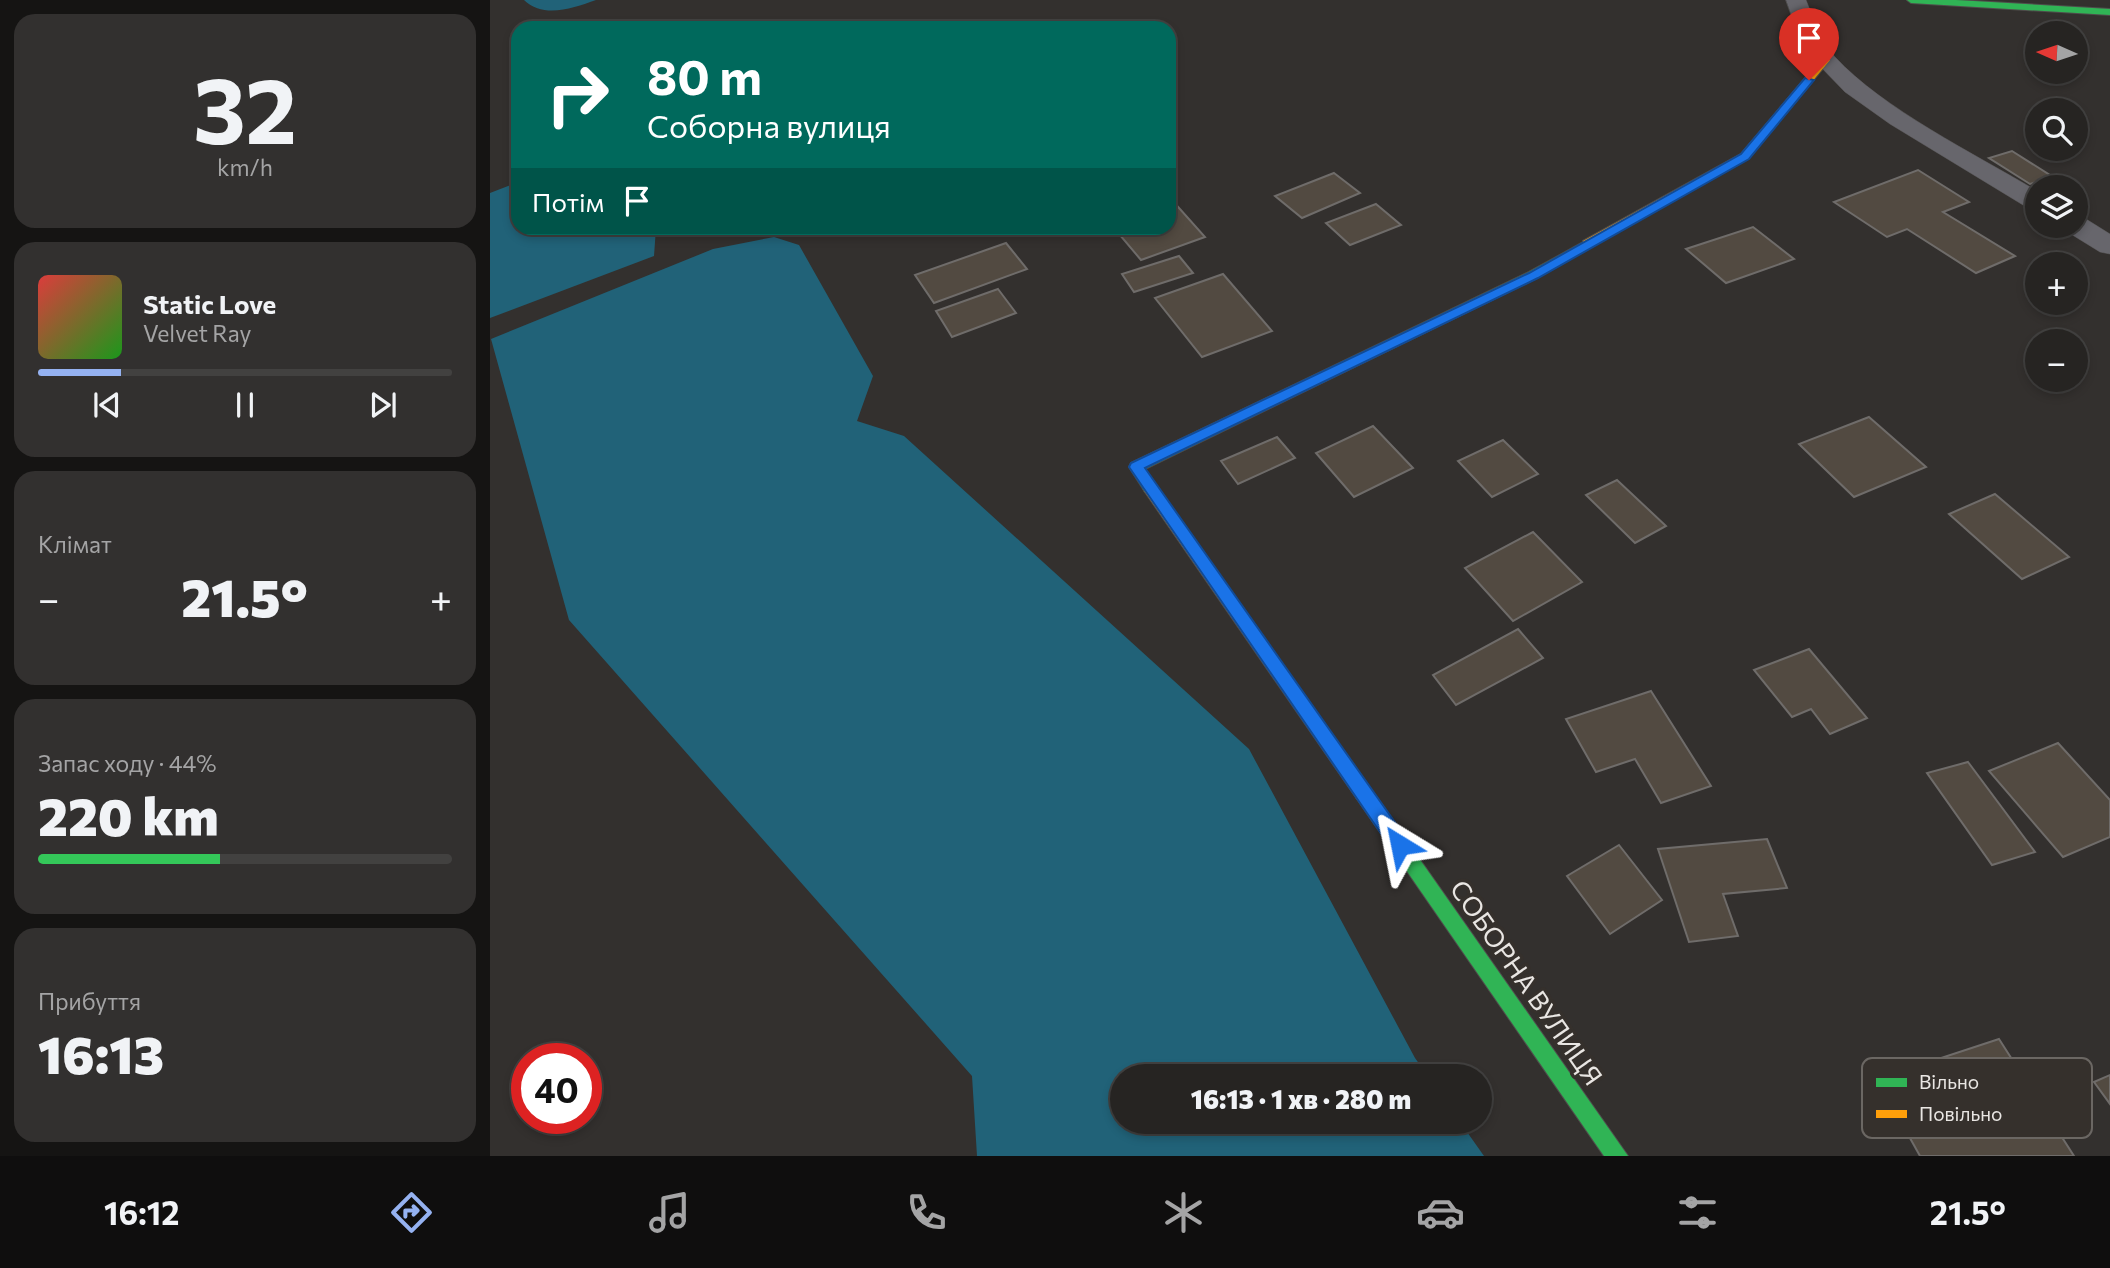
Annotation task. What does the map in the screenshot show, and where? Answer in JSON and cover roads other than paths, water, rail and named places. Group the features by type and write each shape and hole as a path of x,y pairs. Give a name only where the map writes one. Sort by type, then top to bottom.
{"street":[{"path":"1796,0 1809,34 1825,60 1853,87 1899,119 2025,195"},
{"path":"1911,0 2110,12"},
{"name":"СОБОРНА ВУЛИЦЯ","path":"1617,1156 1136,467 1533,275 1745,156 1825,60"},
{"path":"2088,232 2110,246"}],"water":[{"path":"524,0 596,0 568,9 550,10 532,6"},
{"path":"511,185 511,235 656,235 654,256 490,318 490,193"},
{"path":"774,237 799,245 873,376 857,421 904,436 1249,749 1419,1064 1110,1064 1110,1134 1468,1134 1484,1156 977,1156 972,1076 569,620 491,339 713,249"}]}
